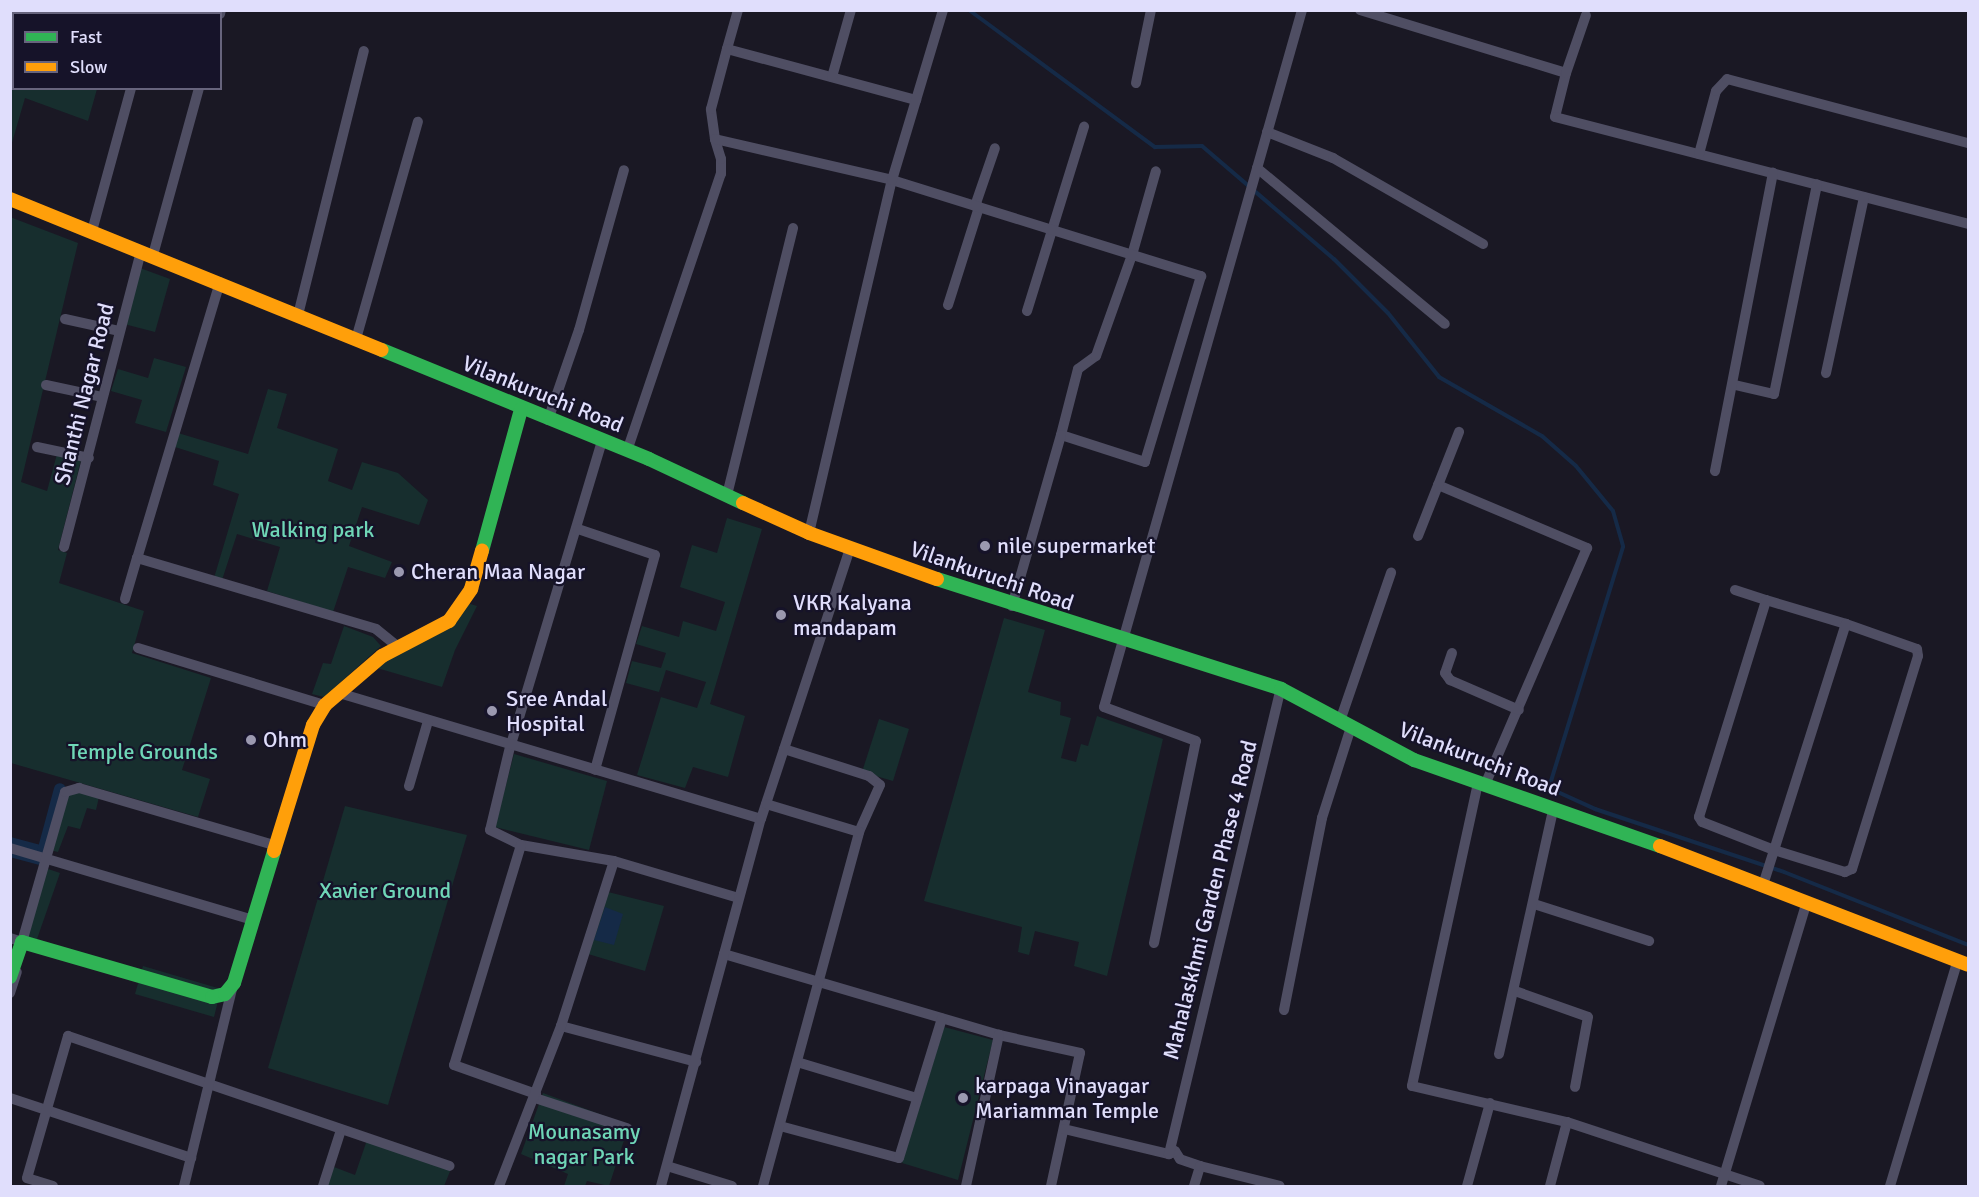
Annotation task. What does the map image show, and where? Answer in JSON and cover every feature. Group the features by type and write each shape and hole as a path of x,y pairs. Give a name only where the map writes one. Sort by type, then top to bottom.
{"main road":[{"name":"Vilankuruchi Road","path":"10,199 219,282 627,451 809,533 1012,606 1281,689 1414,760 1763,885 1806,904 1963,963"},
{"path":"10,977 20,941 212,998 225,994 234,983 274,845 313,725 325,705 397,646 449,621 471,589 521,409"}],"street":[{"path":"627,451 721,174 721,159 715,139 711,109 738,10"},
{"path":"832,77 851,10"},
{"path":"809,533 892,180 943,10"},
{"path":"1136,83 1151,10"},
{"path":"1154,943 1196,741 1104,707 1121,640 1302,10"},
{"path":"1360,10 1566,73"},
{"path":"1586,15 1566,73 1555,117 1968,224"},
{"path":"727,49 916,100"},
{"path":"298,315 364,51"},
{"path":"1699,154 1716,91 1727,79 1968,144"},
{"path":"92,231 130,90"},
{"name":"Shanthi Nagar Road","path":"64,547 89,458 119,331 147,253 198,90"},
{"path":"356,339 418,122"},
{"path":"1027,311 1084,127"},
{"path":"1267,132 1333,158 1483,244"},
{"path":"715,139 892,180 1201,276 1145,462 1061,435"},
{"path":"948,305 995,148"},
{"path":"1257,168 1445,324"},
{"path":"548,420 579,330 624,170"},
{"path":"1012,606 1078,369 1096,356 1132,255 1156,171"},
{"path":"1715,471 1735,385 1773,173"},
{"path":"1735,385 1774,394 1817,184"},
{"path":"1826,373 1864,196"},
{"path":"727,495 793,228"},
{"path":"125,599 219,282"},
{"path":"65,319 119,331"},
{"path":"46,384 102,397"},
{"path":"1418,536 1459,432"},
{"path":"602,441 578,529 510,747 490,830 521,845 614,861 739,898"},
{"path":"37,447 89,458"},
{"path":"1438,485 1587,548 1519,710 1482,784 1412,1086 1567,1122 1723,1181 1760,1186"},
{"path":"578,529 655,555 595,770"},
{"path":"661,1186 761,819 850,549"},
{"path":"137,558 376,629 397,646"},
{"path":"1284,1010 1322,818 1345,724 1391,573"},
{"path":"1736,591 1766,600 1846,624 1917,649 1918,656 1852,869 1845,872 1773,854 1702,822 1699,817 1766,600"},
{"path":"1763,885 1846,624"},
{"path":"138,648 325,705"},
{"path":"1452,653 1445,673 1450,680 1519,710"},
{"name":"Mahalaskhmi Garden Phase 4 Road","path":"1169,1154 1281,689"},
{"path":"339,693 510,747 761,819"},
{"path":"409,786 428,721"},
{"path":"763,1186 859,832 880,785 869,776 784,749"},
{"path":"10,993 20,941 65,792 79,788 274,845"},
{"path":"766,804 859,832"},
{"path":"1499,1054 1515,991 1553,811"},
{"path":"521,845 454,1065 627,1128"},
{"path":"10,848 253,920"},
{"path":"500,1186 561,1026 614,861"},
{"path":"1534,904 1649,941"},
{"path":"1723,1181 1806,904"},
{"path":"724,954 999,1035 1080,1053 1051,1186"},
{"path":"1890,1186 1963,963"},
{"path":"184,1186 234,983"},
{"path":"1515,991 1588,1017 1575,1087"},
{"path":"780,1126 899,1158 942,1018"},
{"path":"561,1026 696,1062"},
{"path":"966,1186 999,1035"},
{"path":"53,1186 27,1178 68,1036 449,1166"},
{"path":"796,1062 916,1098"},
{"path":"10,1098 191,1158"},
{"path":"1467,1186 1490,1103"},
{"path":"1550,1186 1567,1122"},
{"path":"1064,1129 1169,1154 1175,1151 1180,1159 1200,1166 1280,1186"},
{"path":"323,1186 341,1130"},
{"path":"668,1166 732,1186"},
{"path":"1194,1186 1200,1166"}],"green space":[{"path":"11,10 117,11 12,12 12,90 97,90 88,121 25,98 11,146"},
{"name":"Temple Grounds","path":"10,217 78,243 21,482 47,491 57,454 81,460 58,550 67,553 59,583 144,611 132,653 211,678 182,770 210,779 198,817 11,763"},
{"path":"140,268 170,279 155,332 124,324"},
{"path":"154,358 186,367 166,432 135,423 142,400 111,391 118,369 148,378"},
{"name":"Walking park","path":"268,389 287,394 277,428 338,449 328,481 352,490 362,462 398,473 428,500 419,525 362,507 349,546 392,562 385,578 348,567 333,612 267,591 280,547 237,534 222,580 214,578 239,494 213,485 219,461 175,447 178,433 248,454"},
{"path":"727,518 762,529 710,704 745,716 728,777 693,767 685,788 637,775 661,697 697,708 706,682 666,670 659,692 626,683 632,661 661,668 666,653 636,644 642,626 679,637 683,621 716,631 725,602 680,587 692,545 717,553"},
{"path":"467,603 477,606 455,650 442,687 377,668"},
{"path":"1004,618 1045,630 1028,692 1061,702 1060,715 1071,718 1061,758 1076,762 1081,744 1088,746 1097,716 1163,739 1107,976 1074,966 1079,942 1035,931 1029,955 1018,952 1022,927 924,901"},
{"path":"344,626 373,637 381,646 324,697 312,694 323,663 331,664"},
{"path":"879,719 909,729 893,781 862,772"},
{"path":"514,754 607,781 589,850 495,827"},
{"path":"80,790 99,797 96,810 87,808 80,829 68,826 58,852 50,850 66,794"},
{"name":"Xavier Ground","path":"345,806 467,835 388,1105 268,1068"},
{"path":"45,868 60,873 37,939 26,937"},
{"path":"608,892 664,906 645,971 588,954"},
{"path":"143,966 221,989 214,1017 135,994"},
{"path":"944,1027 993,1040 958,1180 902,1163"},
{"name":"Mounasamy nagar Park","path":"543,1093 629,1125 609,1186 587,1181 585,1186 564,1186 568,1174 521,1154"},
{"path":"367,1140 451,1169 444,1186 326,1186 334,1167 355,1175"}],"water":[{"path":"605,907 623,914 614,945 594,940"}],"waterway":[{"path":"969,10 1155,147 1202,146 1334,259 1388,313 1439,377 1542,436 1576,466 1613,511 1623,547 1549,788 1595,809 1784,872 1968,945"},
{"path":"10,843 43,852 60,789"},
{"path":"10,855 40,863"}],"traffic: fast":[{"path":"382,350 649,459 743,503"},
{"path":"482,551 521,409"},
{"path":"937,579 1281,689 1414,760 1660,846"},
{"path":"10,977 22,942 212,997 225,994 234,983 274,851"}],"traffic: slow":[{"path":"10,199 382,350"},
{"path":"743,503 809,533 937,579"},
{"path":"274,851 313,725 325,705 382,656 449,621 471,589 482,551"},
{"path":"1660,846 1968,965"}],"place":[{"name":"nile supermarket","path":"985,546"},
{"name":"Cheran Maa Nagar","path":"399,572"},
{"name":"VKR Kalyana mandapam","path":"781,615"},
{"name":"Sree Andal Hospital","path":"492,711"},
{"name":"Ohm","path":"251,740"},
{"name":"karpaga Vinayagar Mariamman Temple","path":"963,1098"}]}
